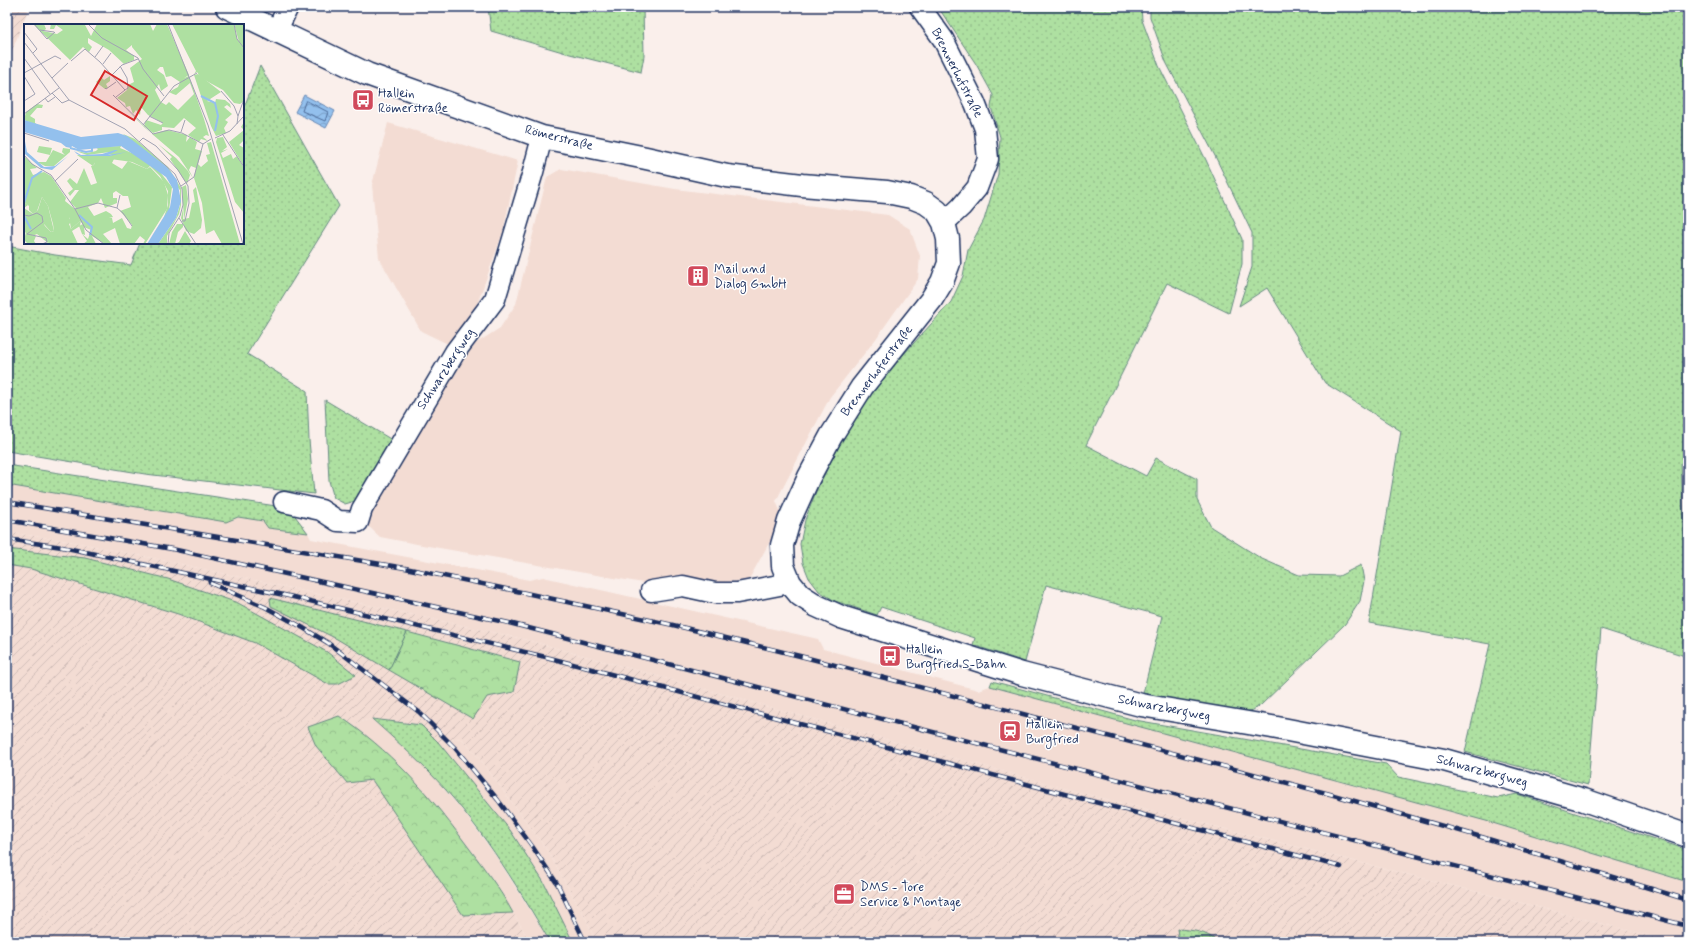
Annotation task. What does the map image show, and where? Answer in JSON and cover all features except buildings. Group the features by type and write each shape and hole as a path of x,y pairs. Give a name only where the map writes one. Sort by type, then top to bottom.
{"street":[{"name":"Römerstraße","path":"227,7 276,32 367,74 542,137 727,176 802,185 887,192"},
{"path":"276,32 288,7"},
{"name":"Brennerhofstraße","path":"920,7 943,39 975,103 985,129 986,136 988,159 977,188 961,207 944,223"},
{"name":"Schwarzbergweg","path":"284,502 321,510 338,521 358,522 362,509 455,352 495,299 542,137"},
{"name":"Brennerhoferstraße","path":"790,582 783,566 782,545 789,521 809,477 831,436 862,387 931,300 942,282 949,263 948,239 944,223 937,211 926,203 911,197 887,192"},
{"path":"651,590 683,586 715,593 737,593 790,582"},
{"name":"Schwarzbergweg","path":"790,582 800,595 817,606 841,617 1022,674 1142,705 1444,760 1584,800 1688,836"}],"shaded area":[{"path":"7,7 29,7 7,64"},
{"path":"388,123 518,161 503,232 470,324 450,345 421,331 379,258 372,185"},
{"path":"561,169 675,189 888,215 910,229 920,256 918,279 875,340 830,397 776,501 783,518 748,581 655,585 380,537 364,522 464,351 500,328 516,304 547,177"},
{"path":"7,485 226,522 238,517 264,521 268,528 308,533 311,539 529,580 543,577 818,639 823,649 978,690 990,686 1486,821 1688,882 1688,942 1672,942 1066,789 523,639 157,559 74,542 7,532"},
{"path":"7,532 74,542 157,559 523,639 1066,789 1672,942 596,942 586,919 547,850 480,759 461,738 438,742 421,725 372,719 352,724 383,749 438,807 497,885 530,942 7,942"},
{"path":"372,719 429,771 466,815 498,859 550,942 530,942 497,885 438,807 351,724"},
{"path":"461,738 480,759 547,850 586,919 596,942 573,942 543,881 510,830 438,742"}],"green space":[{"path":"488,7 643,7 644,56 641,72 566,53 491,31"},
{"path":"938,7 1141,7 1142,20 1159,66 1206,160 1242,239 1242,264 1229,313 1167,283 1086,445 1146,476 1156,458 1197,479 1197,500 1211,527 1262,559 1299,575 1339,576 1361,565 1364,581 1360,601 1345,624 1261,705 1253,710 1241,713 1143,693 1162,616 1046,585 1025,662 973,645 975,638 881,607 877,615 835,601 819,591 809,578 803,563 800,544 805,520 817,489 854,416 875,386 951,302 963,276 968,250 984,220 998,174 1000,137 991,107 993,95 976,64"},
{"path":"1150,7 1688,7 1688,460 1681,463 1685,554 1688,557 1688,657 1601,629 1588,785 1465,752 1490,644 1369,623 1401,431 1325,383 1267,288 1239,306 1252,267 1252,233 1215,156 1166,62 1150,17"},
{"path":"260,66 339,206 247,354 307,391 309,440 314,494 145,474 7,451 7,246 55,255 131,265 140,244 244,244 244,107"},
{"path":"325,400 392,440 359,500 345,504 334,498 329,481"},
{"path":"7,465 289,508 308,533 268,528 263,521 238,517 226,522 7,485"},
{"path":"7,549 85,558 168,579 238,603 327,652 356,675 338,684 328,684 255,643 178,614 31,569 7,565"},
{"path":"270,598 407,632 389,670 337,639 271,606"},
{"path":"407,632 520,662 514,692 487,697 473,719 389,670"},
{"path":"992,681 1135,720 1386,764 1398,777 1498,798 1517,794 1688,850 1688,882 1486,821 990,686"},
{"path":"339,716 374,742 391,757 436,805 483,867 513,913 463,915 372,780 347,783 316,746 308,727"},
{"path":"372,719 421,725 438,742 510,830 543,881 573,942 550,942 509,874 463,810 428,771"},
{"path":"1177,929 1204,933 1217,942 1179,942"}],"water":[{"path":"304,95 335,111 326,128 295,112"}],"railway":[{"path":"7,502 405,568 673,625 808,658 1330,794 1485,838 1688,900"},
{"path":"7,520 172,549 509,623 1688,926"},
{"path":"7,539 62,547 147,565"},
{"path":"142,564 293,597 550,658 1341,867"},
{"path":"210,583 265,607 328,643 419,712 455,748 498,800 532,846 558,885 585,942"}],"place":[{"name":"Hallein Römerstraße","path":"363,100"},
{"name":"Mail und Dialog GmbH","path":"698,276"},
{"name":"Hallein Burgfried S-Bahn","path":"890,656"},
{"name":"Hallein Burgfried","path":"1010,731"},
{"name":"DMS - Tore Service & Montage","path":"844,894"}]}
